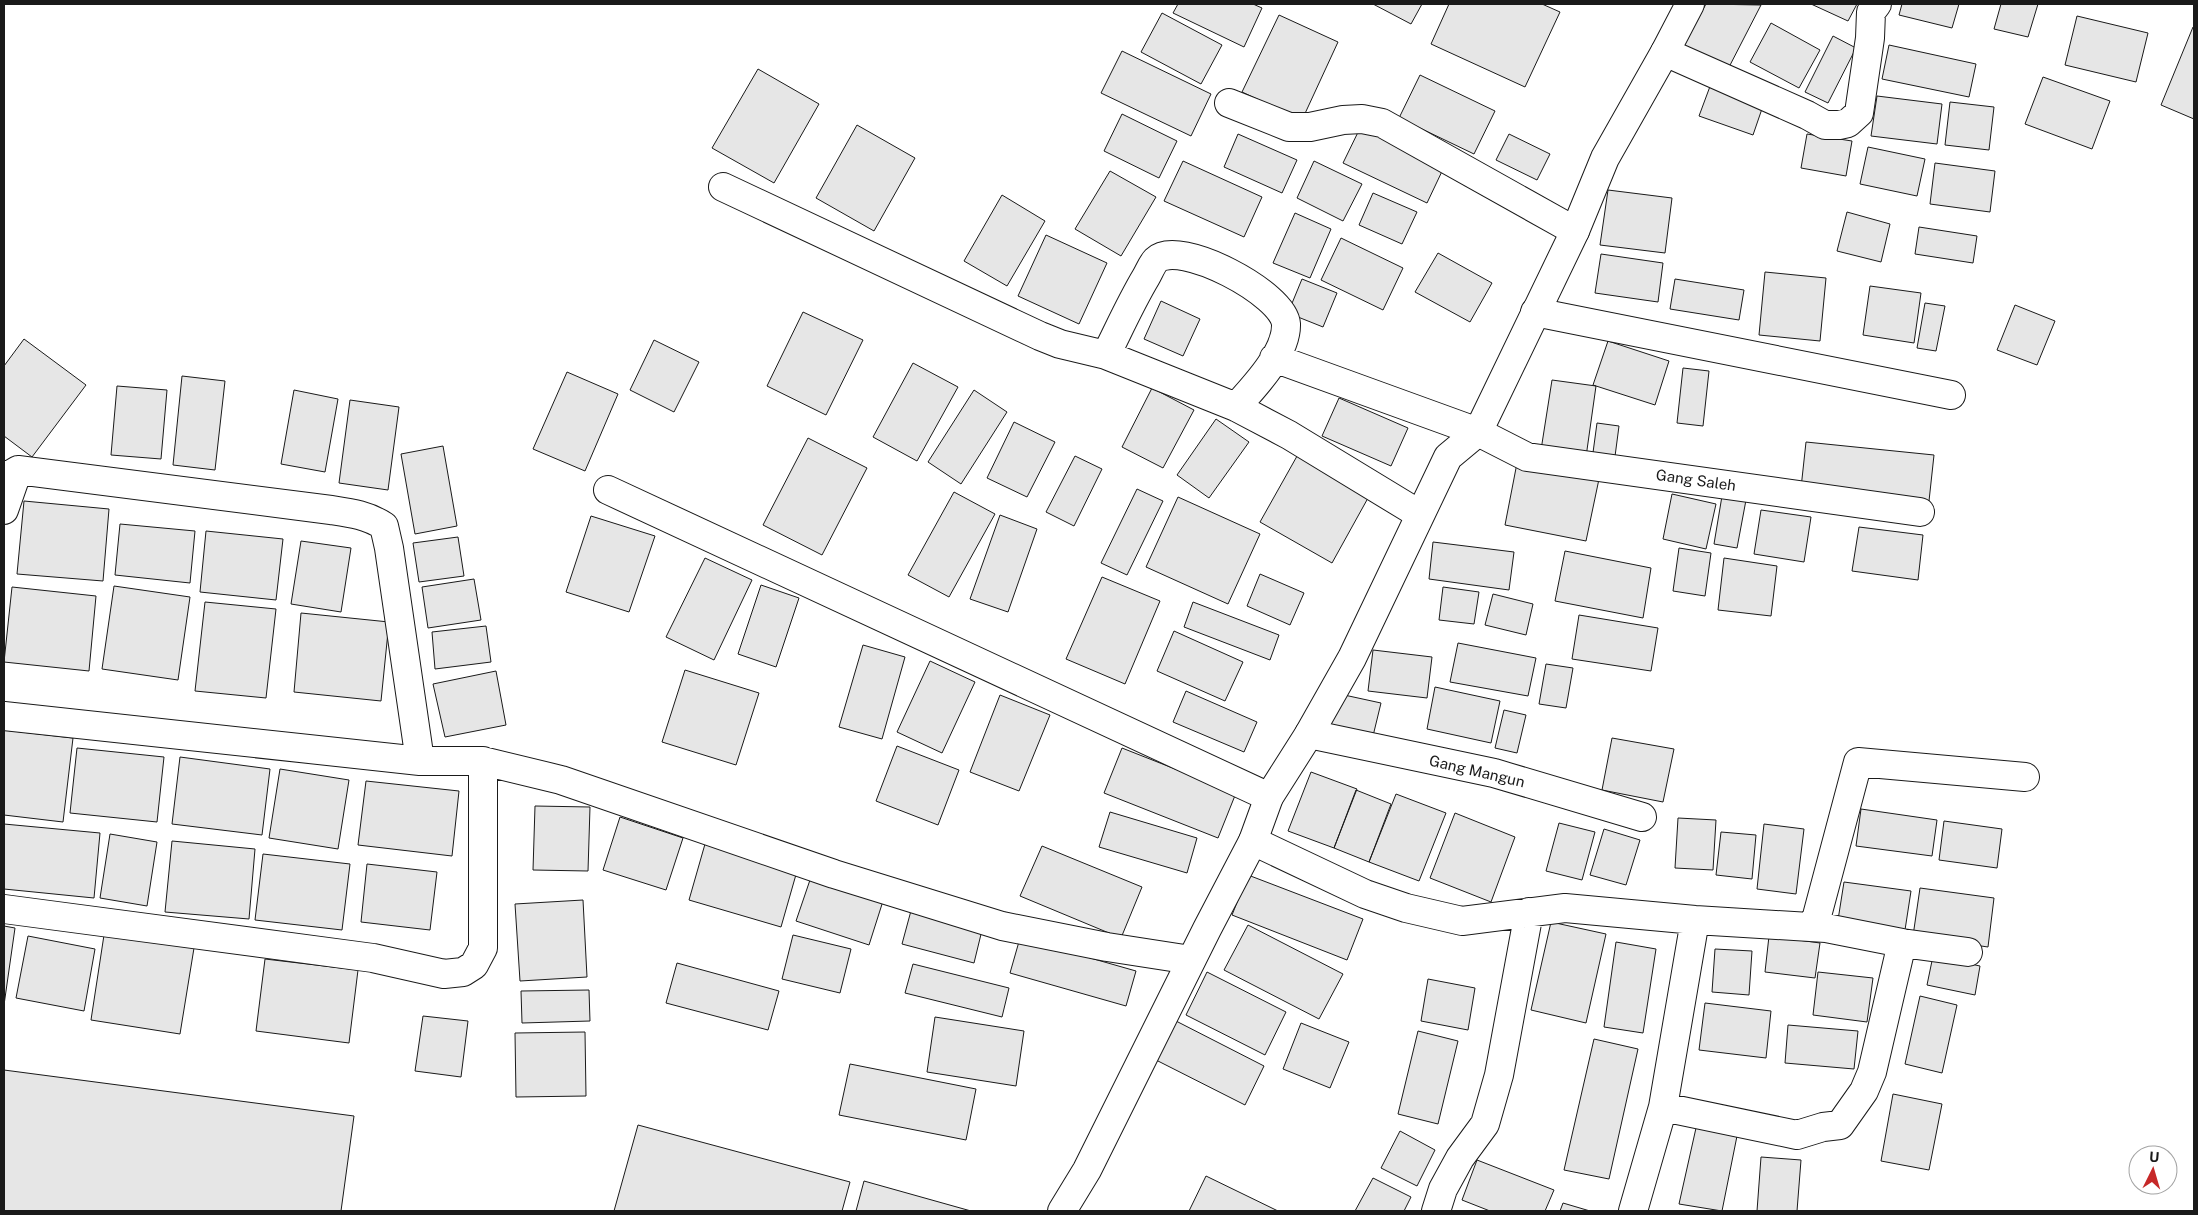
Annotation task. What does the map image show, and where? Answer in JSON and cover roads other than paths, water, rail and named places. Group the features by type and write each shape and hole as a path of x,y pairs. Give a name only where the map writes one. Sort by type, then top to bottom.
{"street":[{"path":"1062,1211 1087,1170 1191,960 1253,841 1269,796 1309,734 1377,607 1419,514 1448,457 1478,432 1576,231 1605,158 1690,4"},
{"path":"1665,52 1807,115 1825,125 1848,123 1859,113 1870,38 1871,12 1877,4"},
{"path":"1229,103 1289,127 1310,127 1343,120 1362,119 1382,123 1576,231"},
{"path":"723,187 1040,336 1060,344 1106,355 1236,407 1288,435 1419,514"},
{"path":"1106,355 1156,260 1165,255 1175,253 1210,263 1251,284 1278,308 1286,321 1283,341 1274,358 1263,376 1236,407"},
{"path":"1535,312 1951,395"},
{"name":"Gang Saleh","path":"1274,358 1478,432 1527,457 1920,512"},
{"path":"4,510 11,473 351,513 372,518 384,526 389,548 420,761"},
{"path":"608,490 1269,796"},
{"path":"4,716 420,761 483,761 562,780 834,874 1002,926 1107,947 1191,960"},
{"name":"Gang Mangun","path":"1309,734 1494,773 1642,817"},
{"path":"4,909 373,958 444,974 463,972 474,965 480,956 484,943 483,761"},
{"path":"1814,927 1858,762 2025,777"},
{"path":"1253,841 1365,894 1406,908 1462,921 1565,908 1695,920 1814,927 1902,943 1968,952"},
{"path":"1436,1211 1444,1189 1460,1158 1485,1124 1499,1075 1529,912"},
{"path":"1633,1211 1663,1107 1695,920"},
{"path":"1663,1107 1797,1135 1823,1127 1840,1125 1864,1090 1872,1072 1902,943"}]}
